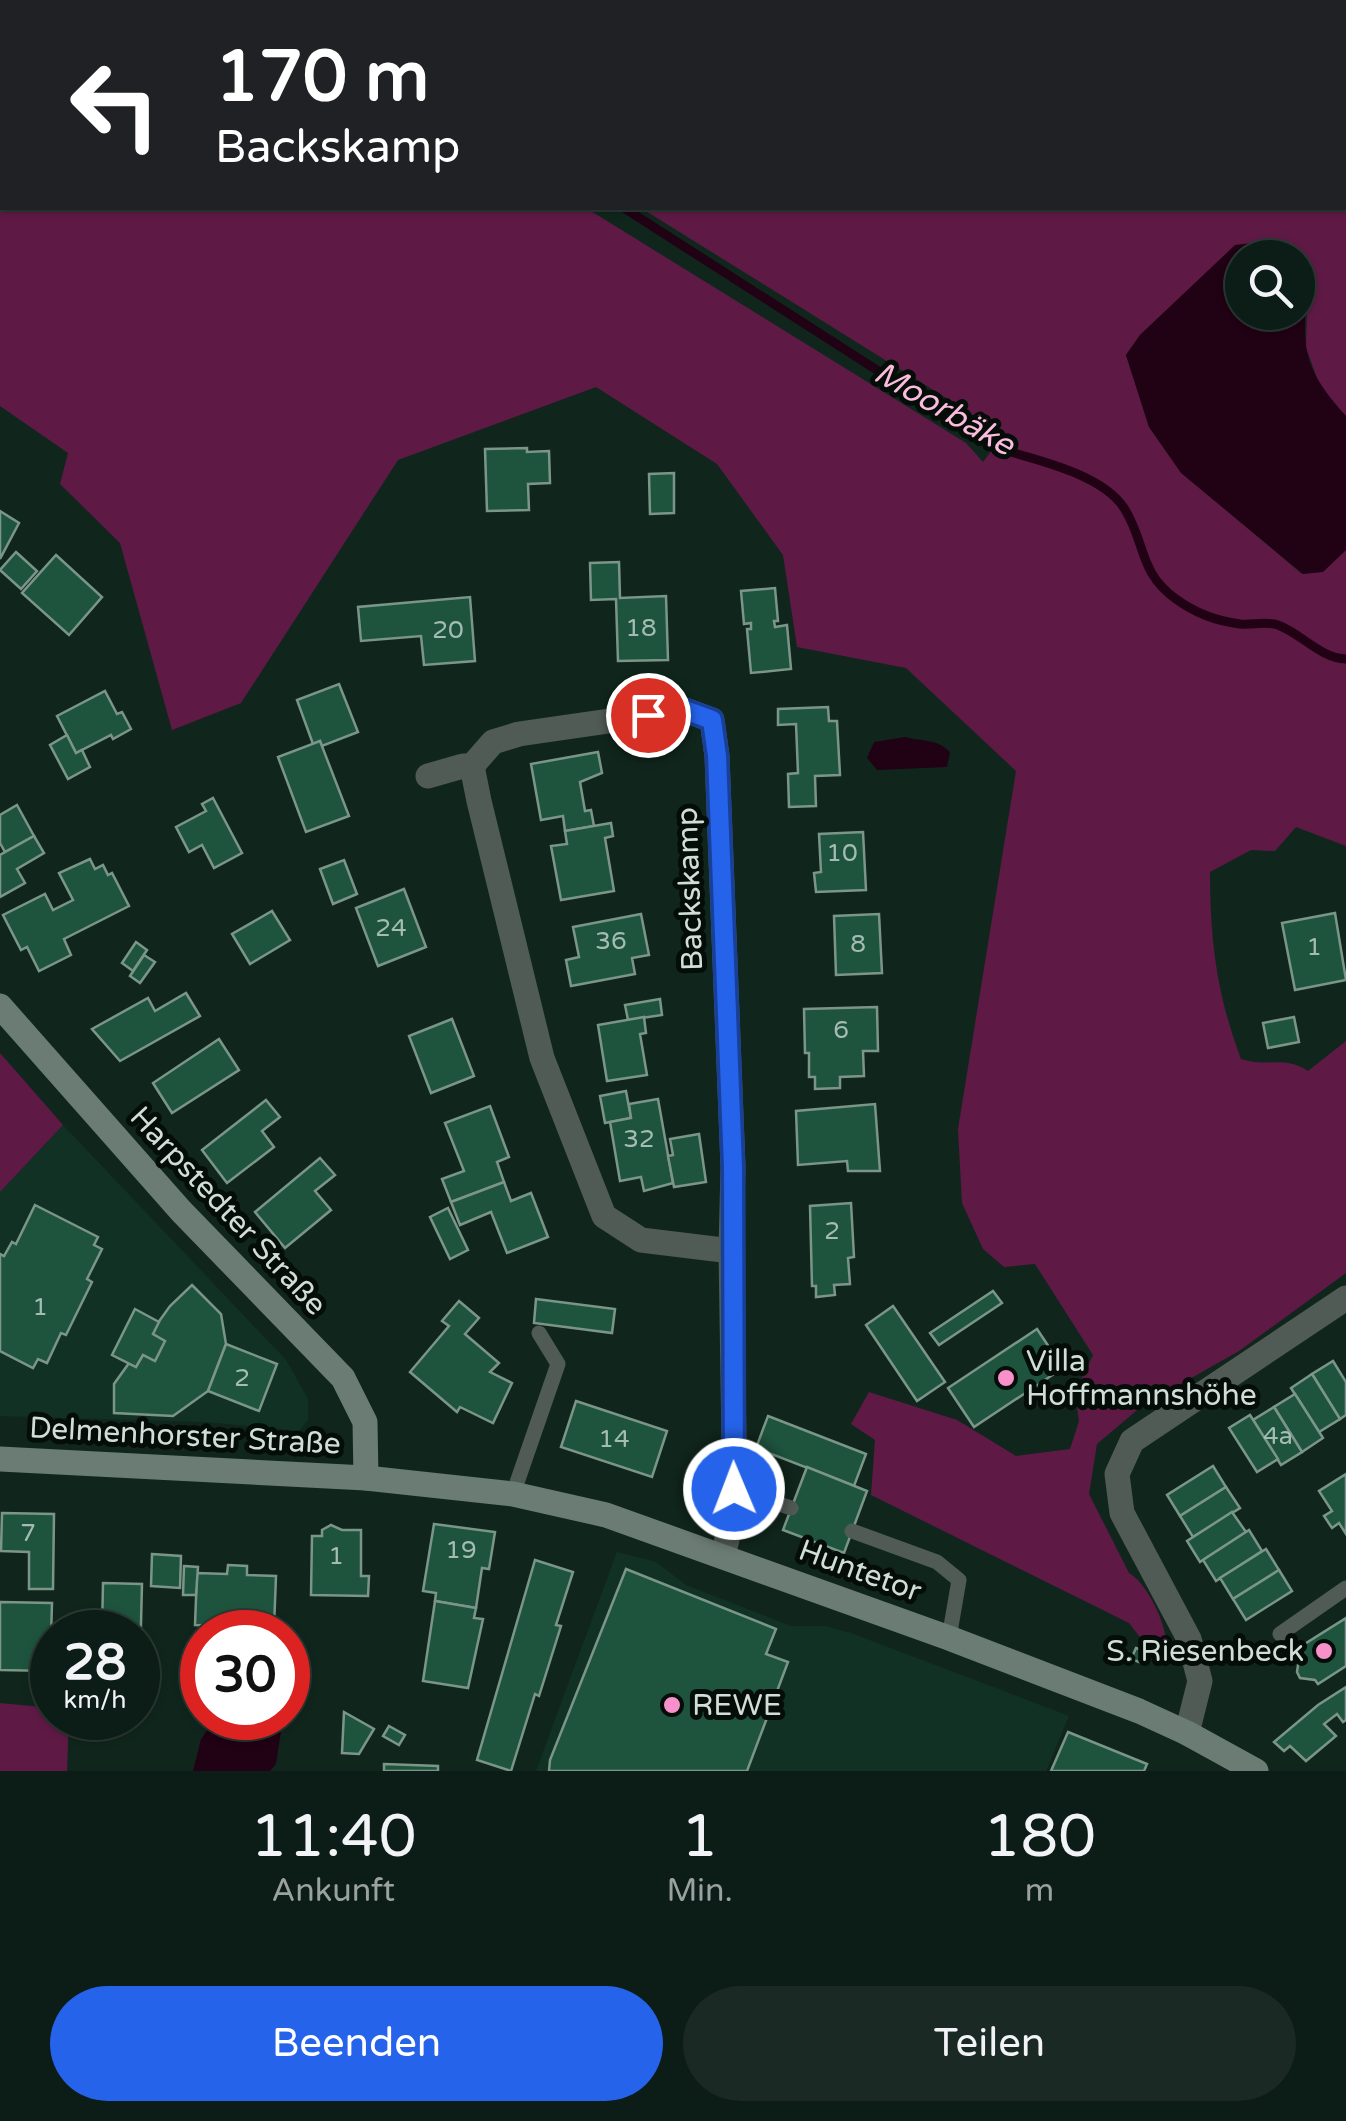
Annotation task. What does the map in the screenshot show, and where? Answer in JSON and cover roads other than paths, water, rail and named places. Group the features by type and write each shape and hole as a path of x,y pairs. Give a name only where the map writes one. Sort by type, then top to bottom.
{"main road":[{"name":"Harpstedter Straße","path":"0,1006 182,1211 342,1378 365,1422 366,1478"},
{"name":"Delmenhorster Straße","path":"0,1459 366,1478"},
{"name":"Huntetor","path":"366,1478 514,1494 606,1515 949,1638 1187,1733 1256,1771"}],"street":[{"name":"Backskamp","path":"428,776 472,766 494,742 518,734 685,710 712,720 717,756 733,1167 735,1506 724,1556"},
{"path":"472,766 542,1058 604,1216 641,1240 732,1251"},
{"path":"1187,1733 1200,1682 1189,1639 1122,1514 1117,1474 1132,1441 1346,1298"}],"lane":[{"path":"514,1494 558,1364 539,1333"},
{"path":"735,1506 762,1498 791,1508"},
{"path":"852,1531 937,1562 959,1580 949,1638"},
{"path":"1280,1634 1346,1588"}],"waterway":[{"name":"Moorbäke","path":"627,210 1000,449 1068,470 1101,486 1124,508 1155,578 1183,604 1223,621 1278,625 1328,655 1346,659"}],"place":[{"name":"Villa Hoffmannshöhe","path":"1006,1378"},
{"name":"S. Riesenbeck","path":"1324,1651"},
{"name":"REWE","path":"672,1705"}]}
